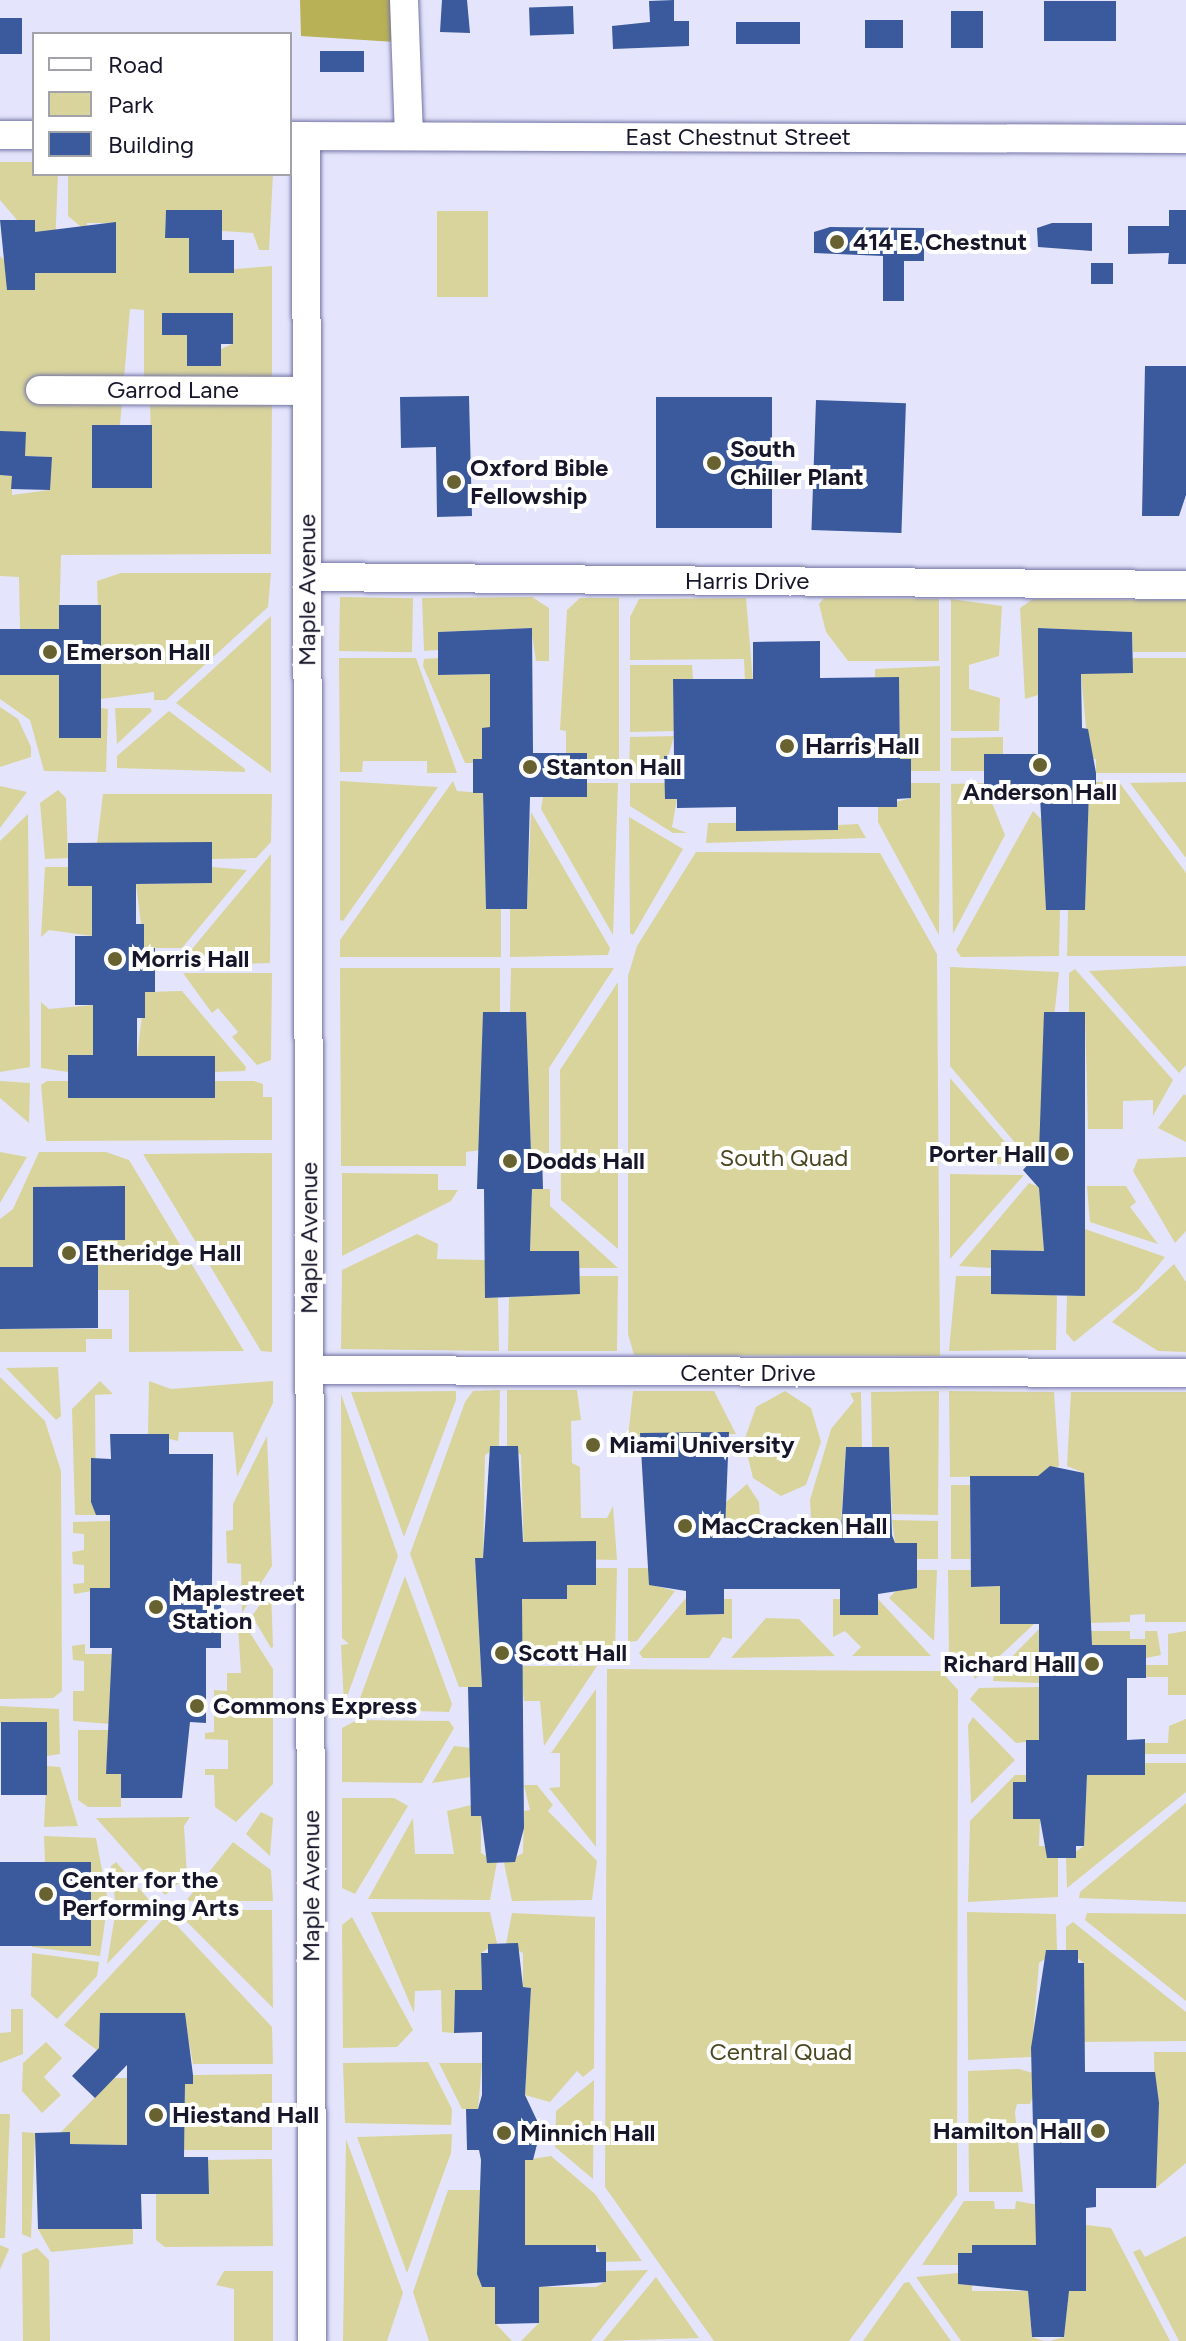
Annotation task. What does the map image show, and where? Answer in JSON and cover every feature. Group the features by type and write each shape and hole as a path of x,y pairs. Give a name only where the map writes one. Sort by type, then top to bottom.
{"street":[{"path":"404,0 409,136"},
{"path":"0,135 32,135"},
{"name":"East Chestnut Street","path":"298,136 1186,139"},
{"name":"Maple Avenue","path":"298,136 307,391 312,2341"},
{"name":"Garrod Lane","path":"40,390 307,391"},
{"name":"Harris Drive","path":"308,577 1186,585"},
{"name":"Center Drive","path":"310,1370 1186,1373"}],"green space":[{"path":"0,162 32,162 32,176 58,176 54,273 116,273 116,223 87,223 86,231 68,216 68,176 273,176 269,250 259,250 253,233 222,231 221,210 166,210 165,237 189,238 189,273 272,266 272,379 144,378 144,310 130,309 120,425 92,425 152,488 150,401 272,402 271,554 61,555 59,629 20,629 19,577 0,576 0,475 12,476 12,495 49,490 51,457 25,456 0,431 0,256 35,290 35,220 17,220 0,200","holes":["162,313 233,313 232,344 187,365 187,335 162,335"]},
{"path":"437,211 488,211 488,297 437,297"},
{"path":"121,573 271,573 268,607 166,700 154,700 154,692 101,699 97,581"},
{"path":"340,597 413,598 412,652 339,651"},
{"path":"532,597 549,608 549,661 536,661 531,628 438,632 438,650 424,651 422,598"},
{"path":"580,598 619,598 619,772 587,772 566,753 566,731 560,730 567,610"},
{"path":"746,598 753,682 745,682 744,659 630,660 630,617 639,599"},
{"path":"824,598 939,599 939,661 848,661 826,632 819,604"},
{"path":"951,599 1002,606 999,656 969,665 969,689 1000,698 999,731 951,731"},
{"path":"1033,599 1186,600 1186,652 1133,652 1132,632 1038,628 1038,695 1025,699 1020,608"},
{"path":"271,616 271,773 176,703"},
{"path":"339,658 416,658 457,773 427,773 427,761 363,761 362,772 340,772"},
{"path":"438,658 439,675 490,674 490,727 482,759 473,763 465,763 423,666 424,659"},
{"path":"1132,658 1186,658 1186,773 1096,773 1096,759 1089,759 1081,674"},
{"path":"630,665 692,665 693,679 673,680 674,731 630,732"},
{"path":"940,666 940,771 911,771 911,759 900,759 899,678 875,677 875,669"},
{"path":"0,675 59,675 59,738 101,738 101,708 108,709 106,772 44,771 30,720 0,699"},
{"path":"0,707 18,719 31,747 31,757 0,767"},
{"path":"115,708 150,708 152,711 117,744"},
{"path":"169,711 245,772 117,768 117,756"},
{"path":"674,736 664,771 629,771 630,737"},
{"path":"1003,737 1003,754 984,754 984,771 951,771 951,738"},
{"path":"340,781 438,787 343,921 340,920"},
{"path":"453,781 457,791 483,793 486,908 501,909 501,957 340,957 340,940"},
{"path":"1096,782 1119,782 1186,873 1186,956 1067,956 1068,910 1085,910 1089,791"},
{"path":"1186,782 1186,858 1130,783"},
{"path":"587,783 618,783 613,935 541,809 543,797 586,796"},
{"path":"630,783 665,783 665,799 677,799 672,827 687,833 673,833 630,806"},
{"path":"911,783 940,783 939,935 878,822 878,807 911,798"},
{"path":"984,783 1005,835 953,934 951,784"},
{"path":"0,786 27,792 0,828"},
{"path":"58,790 66,798 68,858 45,859 40,803"},
{"path":"103,794 272,794 271,842 256,858 212,859 97,843"},
{"path":"1033,811 1044,822 1046,910 1060,910 1059,956 961,957 956,950"},
{"path":"531,812 610,948 608,955 510,957 510,909 527,908"},
{"path":"28,814 30,1067 0,1072 0,841"},
{"path":"629,817 683,849 633,935 630,933"},
{"path":"708,823 736,823 736,830 858,824 866,838 706,843"},
{"name":"South Quad","path":"696,852 880,853 937,954 940,1356 634,1355 628,1334 628,976 637,946"},
{"path":"271,854 270,963 183,966 182,961"},
{"path":"45,867 68,867 68,886 92,886 92,936 49,930 41,937"},
{"path":"212,867 247,870 182,948 144,948 136,884 211,883"},
{"path":"1186,966 1186,1065 1179,1073 1089,971"},
{"path":"950,967 1059,972 1039,1154 1028,1158 950,1066"},
{"path":"340,968 500,968 500,1013 483,1013 481,1150 466,1152 466,1166 341,1166"},
{"path":"511,968 614,968 549,1068 549,1153 531,1153 526,1013 510,1012"},
{"path":"1075,969 1173,1080 1153,1116 1153,1100 1123,1101 1123,1129 1088,1129 1085,1013 1069,1012 1069,973"},
{"path":"183,973 272,973 271,1060 257,1065 232,1037 238,1032 218,1008 212,1013"},
{"path":"618,982 618,1249 561,1200 560,1070"},
{"path":"182,991 246,1067 245,1071 215,1072 214,1056 137,1056 145,992"},
{"path":"41,1002 49,1009 93,1005 93,1055 68,1055 68,1072 41,1068"},
{"path":"950,1078 1024,1164 950,1164"},
{"path":"0,1081 30,1083 29,1123 0,1098"},
{"path":"47,1081 254,1081 263,1084 263,1097 272,1097 272,1140 46,1141 41,1085"},
{"path":"1184,1094 1186,1096 1186,1142 1158,1128"},
{"path":"0,1152 27,1157 0,1203"},
{"path":"39,1152 106,1152 129,1160 244,1351 129,1352 129,1290 98,1290 98,1240 124,1186 34,1187 39,1267 0,1267 0,1219 13,1209"},
{"path":"272,1153 272,1352 261,1351 143,1154"},
{"path":"1186,1157 1186,1231 1175,1243 1133,1171 1138,1159"},
{"path":"342,1173 438,1174 438,1190 458,1190 451,1201 342,1256"},
{"path":"950,1174 1024,1175 950,1259"},
{"path":"1029,1183 1039,1187 1044,1251 992,1250 991,1268 959,1266"},
{"path":"1087,1186 1126,1186 1136,1202 1130,1207 1158,1244 1090,1222"},
{"path":"532,1189 550,1189 550,1206 618,1268 579,1268 579,1251 530,1251"},
{"path":"1085,1229 1165,1257 1138,1290 1074,1342 1066,1333 1067,1296 1085,1295"},
{"path":"417,1234 438,1244 437,1259 485,1260 485,1297 498,1298 499,1351 341,1349 342,1270"},
{"path":"1174,1264 1186,1282 1186,1352 1158,1351 1112,1322"},
{"path":"580,1276 618,1276 617,1351 508,1351 509,1297 580,1293"},
{"path":"956,1276 991,1276 1057,1296 1056,1350 949,1351"},
{"path":"0,1329 112,1329 112,1339 86,1339 86,1352 0,1352"},
{"path":"58,1367 61,1416 56,1420 6,1368"},
{"path":"0,1377 45,1421 61,1471 62,1691 53,1698 0,1699"},
{"path":"100,1381 113,1394 95,1395 96,1515 75,1515 72,1409"},
{"path":"149,1381 171,1389 273,1381 273,1403 237,1477 233,1432 179,1432 178,1441 148,1434"},
{"path":"500,1390 499,1446 485,1455 483,1558 475,1559 482,1687 459,1687 410,1554 465,1402 473,1391"},
{"path":"507,1390 577,1390 581,1420 571,1421 572,1463 580,1467 581,1518 607,1518 613,1506 617,1560 524,1558 521,1455 507,1446"},
{"path":"456,1391 456,1400 404,1537 351,1392"},
{"path":"633,1391 714,1391 736,1434 628,1437"},
{"path":"785,1391 811,1408 821,1442 806,1485 781,1496 753,1478 744,1441 756,1407"},
{"path":"939,1391 938,1515 892,1514 889,1447 872,1447 871,1392"},
{"path":"949,1391 1054,1392 1059,1466 1038,1476 950,1477"},
{"path":"861,1392 862,1447 846,1447 840,1536 812,1536 810,1500 831,1429 854,1401 850,1393"},
{"path":"1071,1392 1186,1392 1186,1622 1145,1622 1145,1614 1130,1615 1130,1622 1088,1623 1084,1473 1067,1466"},
{"path":"341,1394 398,1556 344,1705 341,1645 349,1644 342,1638"},
{"path":"267,1436 272,1566 242,1613 241,1564 227,1563 226,1531 233,1530 233,1504"},
{"path":"747,1484 759,1502 761,1531 725,1536 725,1503"},
{"path":"951,1485 970,1485 970,1559 951,1559"},
{"path":"892,1520 938,1521 938,1559 917,1559 917,1543 895,1543"},
{"path":"110,1521 110,1588 74,1594 73,1584 84,1583 84,1565 73,1564 72,1552 84,1550 84,1534 73,1533 73,1522"},
{"path":"596,1568 617,1568 615,1656 521,1658 522,1599 567,1599 567,1585"},
{"path":"628,1568 649,1568 649,1584 675,1591 637,1641 628,1642"},
{"path":"917,1570 937,1570 934,1641 889,1598"},
{"path":"948,1570 971,1570 971,1587 1000,1586 1000,1623 1034,1624 975,1679 968,1661 949,1661"},
{"path":"405,1576 452,1704 449,1712 356,1709"},
{"path":"271,1589 273,1647 271,1648 252,1616"},
{"path":"686,1598 687,1615 724,1614 724,1599 732,1599 732,1639 723,1637 709,1658 643,1658 639,1653"},
{"path":"833,1599 840,1599 841,1615 878,1615 878,1599 931,1656 852,1656 861,1647 845,1631 833,1637"},
{"path":"766,1618 799,1619 835,1656 731,1658"},
{"path":"245,1625 273,1669 273,1784 236,1822 215,1807 214,1775 205,1775 205,1769 228,1769 228,1740 205,1739 205,1733 214,1732 214,1690 227,1691 227,1673 241,1673 238,1626"},
{"path":"1039,1629 1039,1683 993,1681 994,1675"},
{"path":"1088,1631 1130,1631 1130,1639 1145,1639 1145,1631 1157,1631 1161,1655 1146,1658 1145,1645 1088,1645"},
{"path":"1186,1631 1186,1695 1168,1695 1168,1677 1146,1677 1146,1665 1168,1665 1168,1634"},
{"path":"85,1644 85,1654 112,1654 110,1724 73,1721 73,1691 84,1691 84,1661 73,1660 72,1646"},
{"path":"520,1666 597,1666 544,1746 540,1701 524,1701"},
{"name":"Central Quad","path":"607,1669 941,1671 958,1690 957,2195 849,2341 714,2341 605,2187"},
{"path":"1039,1687 1039,1740 1016,1743 970,1699 979,1688"},
{"path":"596,1689 596,1847 549,1788 560,1787 560,1753 551,1753"},
{"path":"0,1706 59,1709 60,1754 47,1756 47,1722 0,1723"},
{"path":"973,1717 1015,1760 971,1804 968,1725"},
{"path":"1186,1719 1186,1754 1145,1754 1145,1743 1168,1743 1169,1726"},
{"path":"357,1720 449,1721 454,1728 422,1783 342,1782 342,1728"},
{"path":"78,1730 110,1730 106,1774 121,1774 121,1807 88,1807 78,1800"},
{"path":"454,1746 481,1749 483,1775 432,1783"},
{"path":"1145,1763 1186,1763 1186,1792 1067,1888 1066,1858 1084,1846 1087,1775 1145,1775"},
{"path":"47,1766 60,1767 78,1826 44,1827"},
{"path":"1015,1775 1039,1775 1039,1782 1013,1782 1013,1819 1040,1819 1039,1846 1047,1846 1047,1858 1058,1858 1058,1897 968,1902 970,1821"},
{"path":"524,1785 537,1785 553,1805 548,1811 597,1861 592,1900 512,1901 504,1863 523,1853 524,1811 530,1810"},
{"path":"342,1798 394,1798 408,1806 355,1894 342,1888"},
{"path":"1186,1803 1186,1902 1079,1898 1080,1892"},
{"path":"471,1805 481,1816 481,1853 497,1862 490,1900 368,1899 413,1818 415,1854 454,1854 447,1811"},
{"path":"261,1812 273,1818 270,1856 246,1834"},
{"path":"190,1817 184,1826 187,1876 165,1895 96,1818"},
{"path":"44,1836 96,1838 108,1901 100,1956 32,1947 32,1927 44,1946 91,1945 91,1862 45,1862"},
{"path":"233,1842 271,1870 273,1901 186,1901"},
{"path":"116,1862 158,1910 107,1964 116,1909 111,1866"},
{"path":"188,1910 272,1910 273,2008 185,1920"},
{"path":"371,1912 490,1912 497,1943 481,1953 482,1990 455,1991 454,2033 442,2032 441,1990 415,1991 414,2013"},
{"path":"967,1912 1056,1914 1057,1950 1039,1963 1031,2057 968,2060"},
{"path":"512,1913 595,1917 594,2068 583,2077 577,2071 550,2102 525,2095 531,1988 523,1987 523,1953 506,1944"},
{"path":"1087,1913 1186,1914 1186,2001 1085,1920"},
{"path":"167,1915 272,2027 273,2064 193,2064 184,2013 100,2013 105,2043 98,2051 64,2025"},
{"path":"352,1917 413,2030 397,2047 343,2048 342,1925"},
{"path":"1073,1922 1186,2012 1186,2041 1084,2042 1084,1963 1066,1950 1066,1927"},
{"path":"32,1953 99,1962 97,1976 57,2019 31,1996"},
{"path":"11,2009 23,2009 23,2054 0,2063 0,2033 11,2032"},
{"path":"46,2042 62,2058 44,2077 61,2095 42,2113 22,2091 23,2063"},
{"path":"1154,2052 1186,2052 1186,2163 1156,2188"},
{"path":"428,2062 452,2109 451,2125 345,2123 343,2063"},
{"path":"439,2063 482,2063 478,2109 462,2109"},
{"path":"1019,2069 1040,2075 1030,2104 1017,2104 1015,2112 1023,2192 969,2192 968,2071"},
{"path":"272,2074 272,2150 184,2150 185,2084 193,2075"},
{"path":"114,2078 127,2078 127,2145 70,2144 60,2133"},
{"path":"594,2080 593,2179 555,2147 556,2111"},
{"path":"0,2114 10,2114 5,2238 0,2238"},
{"path":"22,2132 35,2133 31,2238 22,2234"},
{"path":"452,2134 451,2153 407,2273 357,2137"},
{"path":"346,2139 403,2293 387,2341 343,2341"},
{"path":"551,2156 595,2194 642,2261 606,2262 596,2245 525,2245 525,2160"},
{"path":"272,2159 273,2246 165,2247 156,2240 156,2194 208,2160"},
{"path":"448,2190 482,2190 477,2273 482,2287 495,2287 495,2323 512,2341 429,2341 413,2292"},
{"path":"964,2201 994,2201 995,2209 1015,2209 1016,2201 1039,2205 1036,2245 972,2245 972,2253 958,2253 958,2265 922,2265"},
{"path":"1086,2225 1111,2228 1170,2341 1050,2341 1064,2337 1069,2291 1086,2290"},
{"path":"38,2229 133,2229 133,2244 51,2252"},
{"path":"1186,2236 1186,2341 1179,2341 1133,2252 1140,2249 1145,2257"},
{"path":"0,2245 9,2249 0,2270"},
{"path":"37,2248 49,2260 50,2341 23,2341 22,2254"},
{"path":"648,2270 591,2341 521,2341 539,2323 539,2287 596,2287 606,2281 606,2271"},
{"path":"224,2271 273,2271 273,2341 234,2341 234,2289 216,2285"},
{"path":"958,2273 958,2284 972,2285 972,2291 1028,2291 1032,2337 1044,2341 961,2341 916,2277"},
{"path":"656,2277 699,2338 603,2341"},
{"path":"909,2282 951,2341 863,2341 904,2283"}],"shaded area":[{"path":"300,0 393,0 395,42 301,36"}],"building":[{"path":"442,0 467,0 470,33 440,32"},
{"path":"674,0 674,21 689,21 689,46 613,49 612,26 650,22 649,1"},
{"path":"1044,1 1116,1 1116,41 1044,41"},
{"path":"573,6 574,34 530,36 529,8"},
{"path":"951,11 983,11 983,48 951,48"},
{"path":"0,18 22,18 22,54 0,54"},
{"path":"865,20 903,20 903,48 865,48"},
{"path":"736,22 800,22 800,44 736,44"},
{"path":"320,51 364,51 364,72 320,72"},
{"path":"166,210 222,210 222,240 234,240 234,273 189,273 189,238 165,238"},
{"path":"1169,210 1186,210 1186,264 1168,264 1169,253 1128,254 1128,226 1169,226"},
{"path":"0,220 35,220 35,232 116,222 116,273 35,273 35,290 7,290"},
{"path":"1052,223 1092,223 1092,251 1038,247 1037,228"},
{"path":"830,227 924,228 924,261 904,261 904,301 883,301 883,256 814,253 814,232"},
{"path":"1091,263 1113,263 1113,284 1091,284"},
{"path":"162,313 233,313 233,344 221,344 221,366 187,366 187,335 162,335"},
{"path":"1145,366 1186,366 1186,495 1179,516 1142,516"},
{"name":"Oxford Bible Fellowship","path":"469,396 472,516 437,517 436,447 401,448 400,397"},
{"name":"South Chiller Plant","path":"656,397 772,397 772,528 656,528"},
{"path":"816,400 906,403 901,533 811,530"},
{"path":"92,425 152,425 152,488 92,488"},
{"path":"0,431 26,432 25,456 52,457 50,490 11,489 12,476 0,475"},
{"name":"Emerson Hall","path":"59,605 101,605 101,738 59,738 59,675 0,675 0,629 59,629"},
{"name":"Stanton Hall","path":"532,628 533,753 587,753 587,797 530,797 527,909 486,909 483,793 473,793 473,759 482,759 482,728 490,727 490,674 438,675 438,632"},
{"name":"Anderson Hall","path":"1038,628 1132,632 1133,673 1081,674 1082,728 1088,729 1096,773 1096,791 1089,791 1085,910 1046,910 1040,796 984,797 984,754 1038,754"},
{"name":"Harris Hall","path":"820,641 820,678 899,677 900,759 911,759 911,798 897,799 897,807 838,807 838,830 736,831 736,807 677,808 677,799 665,799 664,756 674,756 673,679 753,679 753,642"},
{"name":"Morris Hall","path":"212,842 212,883 136,884 136,924 144,924 144,948 155,948 155,992 145,992 145,1018 137,1018 137,1056 215,1056 215,1098 68,1098 68,1055 93,1055 93,1005 75,1005 75,936 92,936 92,886 68,886 68,843"},
{"name":"Dodds Hall","path":"483,1012 526,1012 531,1153 542,1153 543,1189 532,1189 530,1251 579,1251 580,1294 485,1298 484,1189 477,1189"},
{"name":"Porter Hall","path":"1044,1012 1085,1012 1085,1296 991,1294 991,1250 1044,1251 1039,1188 1023,1170 1039,1152"},
{"name":"Etheridge Hall","path":"125,1186 125,1240 98,1240 98,1328 0,1329 0,1267 33,1267 33,1187"},
{"name":"MacCracken Hall","path":"729,1432 725,1530 841,1531 846,1447 889,1447 892,1535 895,1543 917,1543 917,1588 878,1594 878,1615 840,1615 840,1589 724,1589 724,1614 686,1615 686,1591 649,1585 640,1433"},
{"name":"Maplestreet Station","path":"110,1434 169,1434 169,1454 213,1454 212,1587 221,1587 221,1648 206,1648 206,1723 190,1722 182,1798 121,1798 121,1774 106,1774 112,1648 90,1648 90,1588 110,1588 110,1515 96,1515 91,1502 91,1458 111,1459"},
{"name":"Scott Hall","path":"490,1446 518,1446 523,1542 596,1541 596,1585 567,1585 567,1599 522,1599 524,1828 515,1862 487,1863 481,1816 471,1816 468,1687 482,1687 475,1558 483,1558"},
{"name":"Richard Hall","path":"1050,1466 1084,1473 1092,1645 1146,1645 1146,1678 1127,1678 1127,1740 1145,1739 1145,1775 1087,1775 1084,1846 1076,1846 1076,1858 1047,1858 1040,1819 1013,1819 1013,1782 1026,1782 1026,1740 1039,1740 1039,1624 1000,1624 1000,1586 971,1587 970,1476 1038,1476"},
{"path":"1,1722 47,1722 47,1795 1,1795"},
{"name":"Center for the Performing Arts","path":"0,1862 91,1862 91,1946 0,1946"},
{"name":"Minnich Hall","path":"518,1943 523,1987 531,1988 525,2095 541,2129 533,2160 525,2160 525,2245 596,2245 596,2252 606,2252 606,2282 539,2287 539,2323 495,2324 495,2287 482,2287 477,2274 481,2160 479,2150 467,2150 466,2109 478,2109 482,2095 482,2032 454,2033 455,1990 482,1990 481,1953 488,1953 488,1944"},
{"name":"Hamilton Hall","path":"1046,1950 1078,1950 1078,1963 1084,1963 1085,2072 1155,2072 1159,2103 1156,2188 1096,2188 1096,2207 1086,2208 1086,2291 1069,2291 1064,2337 1032,2337 1028,2291 958,2284 958,2253 972,2253 972,2245 1036,2245 1031,2048"},
{"name":"Hiestand Hall","path":"100,2013 185,2013 193,2084 185,2084 184,2157 208,2157 209,2194 141,2194 142,2229 38,2229 35,2133 70,2132 70,2144 127,2145 127,2065 95,2098 72,2076 99,2048"}],"place":[{"name":"414 E. Chestnut","path":"837,242"},
{"name":"South Chiller Plant","path":"714,463"},
{"name":"Oxford Bible Fellowship","path":"454,482"},
{"name":"Emerson Hall","path":"50,652"},
{"name":"Harris Hall","path":"787,746"},
{"name":"Anderson Hall","path":"1040,765"},
{"name":"Stanton Hall","path":"530,767"},
{"name":"Morris Hall","path":"115,959"},
{"name":"Porter Hall","path":"1062,1154"},
{"name":"Dodds Hall","path":"510,1161"},
{"name":"Etheridge Hall","path":"69,1253"},
{"name":"Miami University","path":"593,1445"},
{"name":"MacCracken Hall","path":"685,1526"},
{"name":"Maplestreet Station","path":"156,1607"},
{"name":"Scott Hall","path":"502,1653"},
{"name":"Richard Hall","path":"1092,1664"},
{"name":"Commons Express","path":"197,1706"},
{"name":"Center for the Performing Arts","path":"46,1894"},
{"name":"Hiestand Hall","path":"156,2115"},
{"name":"Hamilton Hall","path":"1098,2131"},
{"name":"Minnich Hall","path":"504,2133"}]}
